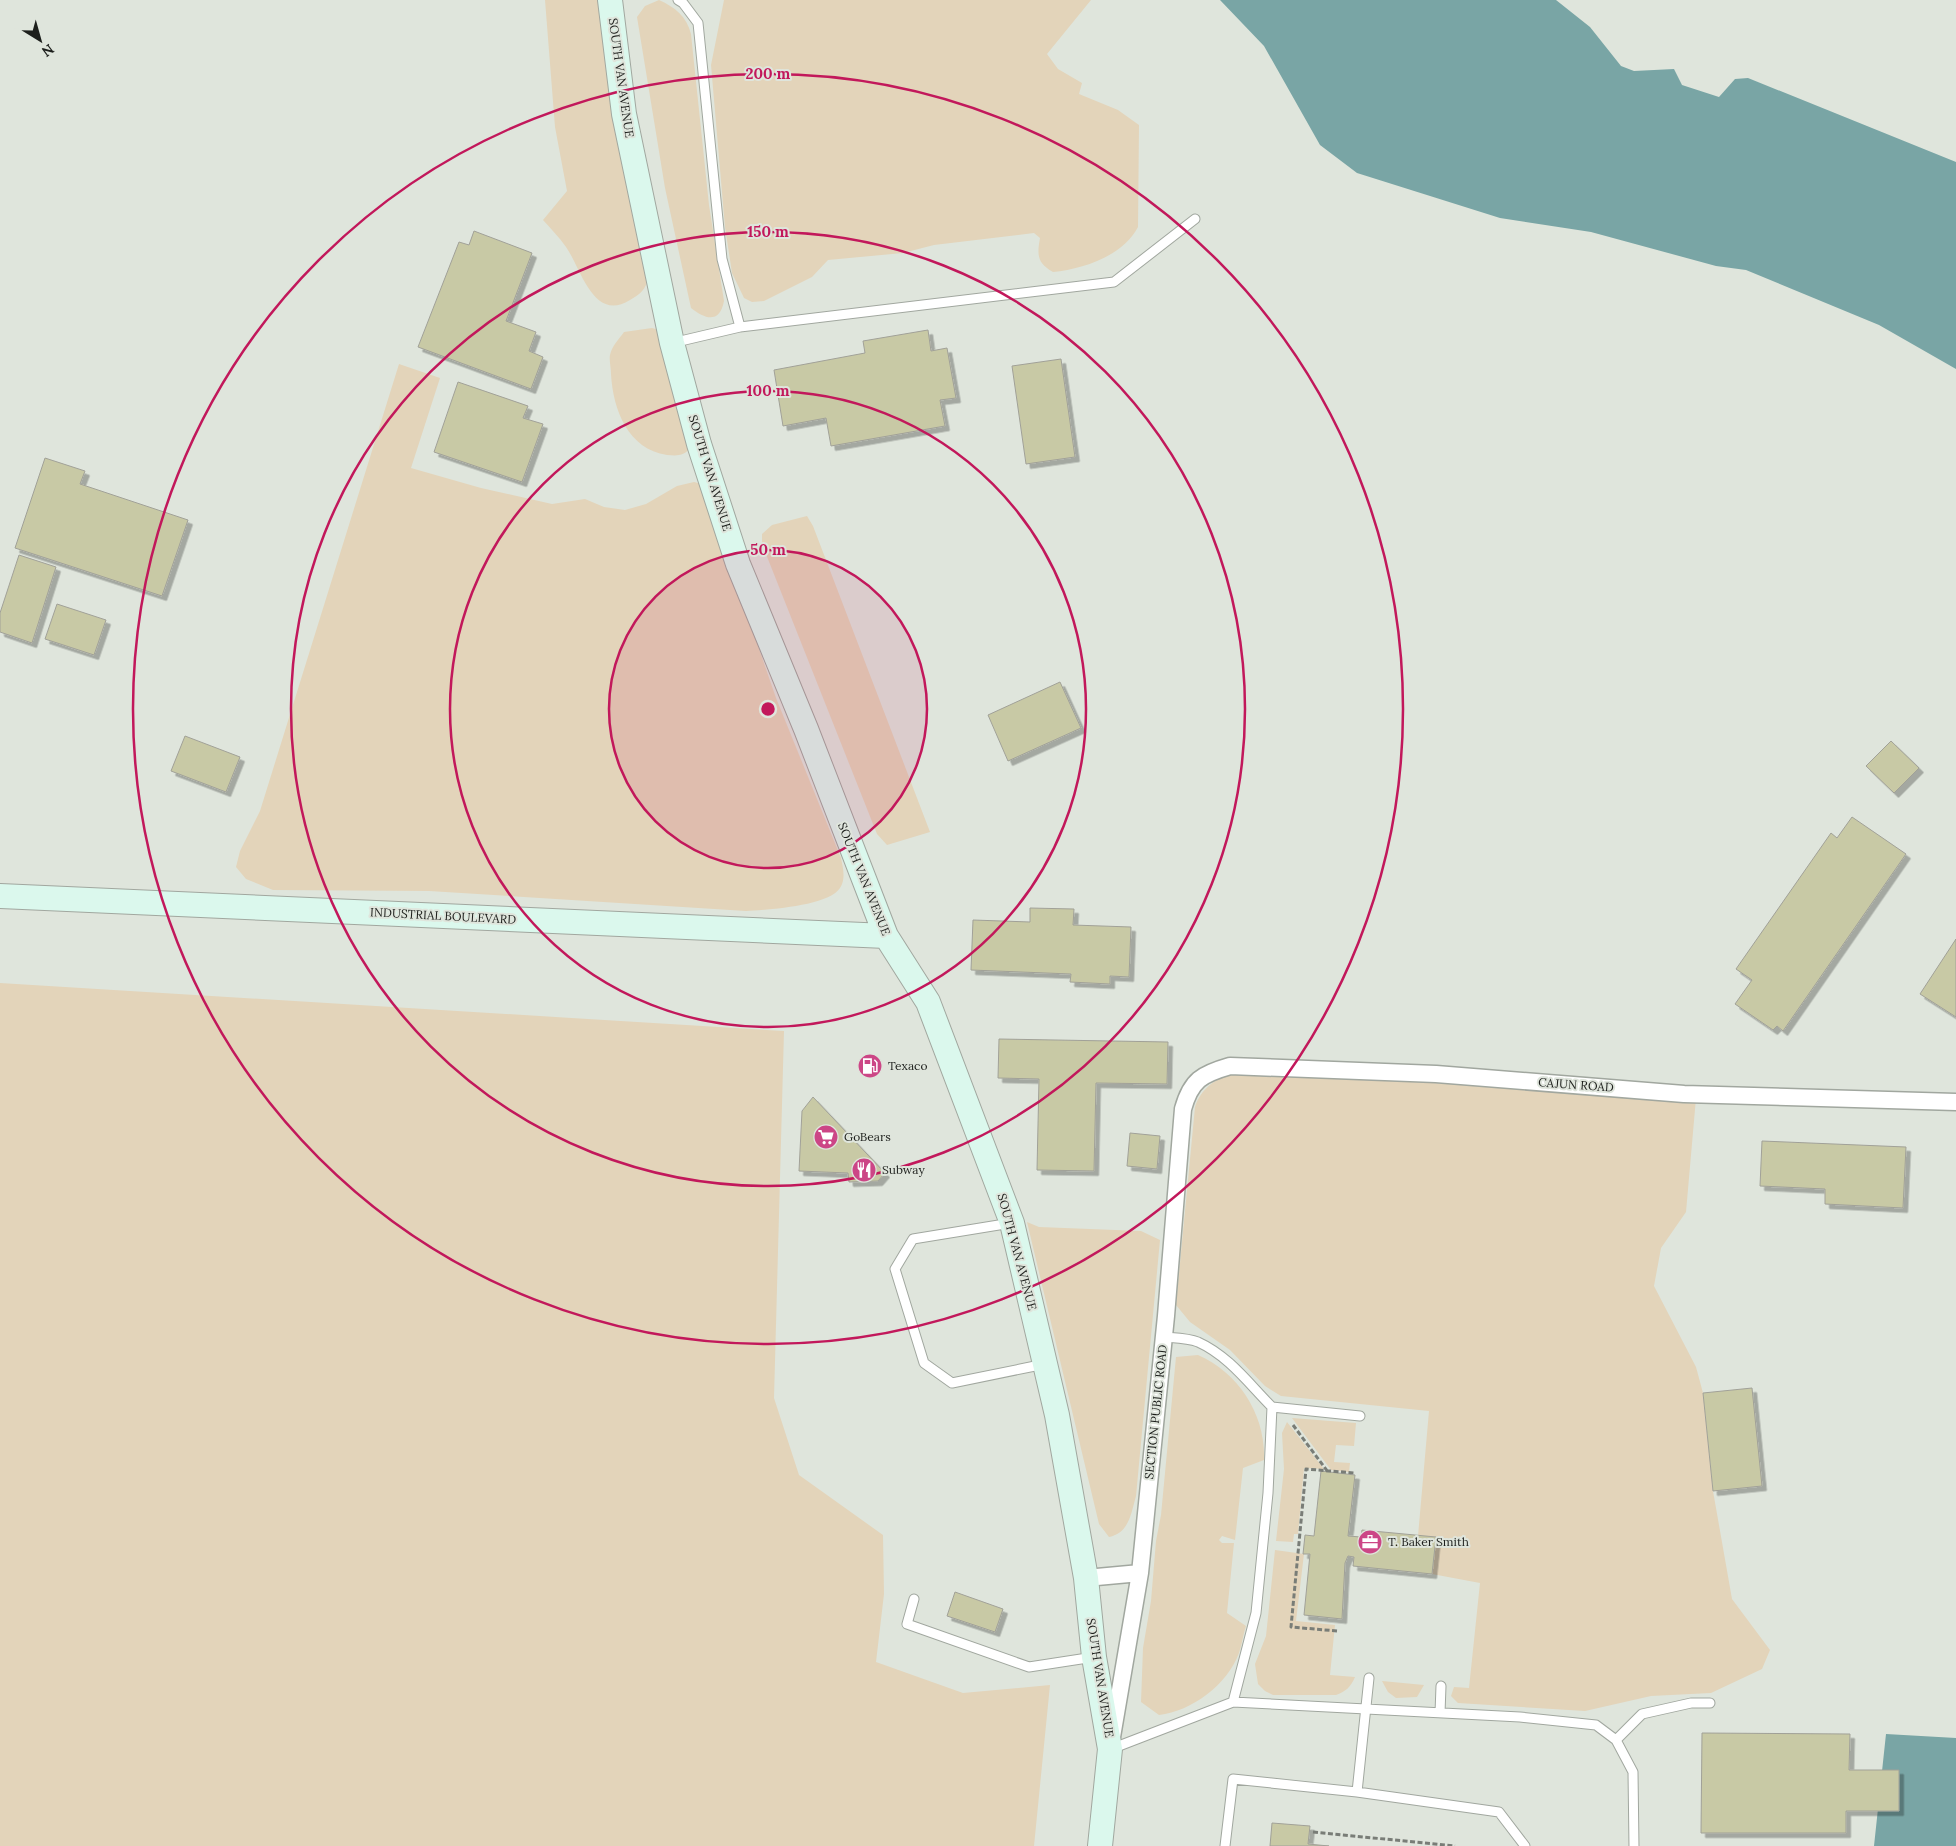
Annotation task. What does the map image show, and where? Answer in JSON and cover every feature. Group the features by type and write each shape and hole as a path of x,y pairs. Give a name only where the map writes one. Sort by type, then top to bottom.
{"main road":[{"name":"SOUTH VAN AVENUE","path":"610,0 624,114 672,343 699,444 738,564 806,729 886,936 928,1002 1012,1223 1058,1416 1086,1578 1094,1657 1110,1749 1100,1846"},
{"name":"INDUSTRIAL BOULEVARD","path":"0,896 886,936"}],"street":[{"name":"CAJUN ROAD","path":"1199,1079 1230,1066 1436,1074 1684,1094 1956,1102"},
{"name":"SECTION PUBLIC ROAD","path":"1110,1749 1140,1573 1163,1337 1182,1109 1190,1088 1199,1079"},
{"path":"1086,1578 1140,1573"}],"lane":[{"path":"678,0 683,3 698,23 722,259 740,327"},
{"path":"672,343 740,327 1114,282 1195,219"},
{"path":"1012,1223 913,1239 895,1269 924,1363 952,1383 1046,1364"},
{"path":"1163,1337 1197,1342 1221,1356 1276,1407 1360,1416"},
{"path":"1233,1702 1256,1612 1276,1407"},
{"path":"914,1599 907,1624 1029,1667 1094,1657"},
{"path":"1357,1792 1369,1678"},
{"path":"1440,1686 1440,1713"},
{"path":"1110,1749 1233,1702 1520,1717 1596,1725 1616,1740 1633,1772 1634,1846"},
{"path":"1616,1740 1642,1714 1690,1703 1710,1703"},
{"path":"1225,1846 1233,1779 1357,1792 1499,1812 1524,1846"}],"path":[{"path":"1276,1407 1328,1471"},
{"path":"1337,1631 1291,1627 1306,1469 1355,1473"},
{"path":"1313,1832 1455,1846"}],"shaded area":[{"path":"545,0 598,0 608,67 648,277 646,285 639,294 617,305 606,304 597,299 583,279 566,247 543,220 567,191 555,127"},
{"path":"659,0 680,13 687,22 691,34 709,205 724,301 719,313 712,317 702,315 691,308 665,188 637,17 645,6"},
{"path":"724,0 1091,0 1047,54 1058,69 1082,83 1079,94 1118,110 1139,125 1138,227 1123,246 1101,259 1077,268 1053,272 1048,269 1039,258 1040,238 1034,233 934,245 903,253 828,260 812,277 764,301 752,302 744,298 732,273 725,227 711,65"},
{"path":"652,328 659,330 691,447 680,455 667,455 642,445 625,426 619,414 612,388 610,355 616,343 624,332"},
{"path":"399,364 440,378 411,468 481,488 552,504 585,499 604,507 625,510 646,504 677,486 694,482 702,484 776,698 841,858 844,873 843,881 840,888 834,894 811,903 796,906 746,911 429,891 273,890 246,879 236,867 240,851 260,811"},
{"path":"807,516 813,526 930,832 887,845 877,834 762,544 762,534 772,525"},
{"path":"0,983 784,1031 774,1398 799,1475 883,1535 884,1594 876,1662 963,1693 1050,1685 1034,1846 0,1846"},
{"path":"1237,1072 1696,1098 1686,1212 1661,1248 1654,1286 1696,1367 1703,1393 1713,1491 1732,1599 1770,1650 1762,1669 1711,1693 1651,1696 1585,1711 1458,1703 1451,1696 1454,1687 1469,1688 1480,1583 1432,1574 1418,1536 1429,1411 1281,1396 1265,1386 1230,1350 1190,1322 1176,1305 1195,1107 1201,1094 1211,1084"},
{"path":"1027,1222 1039,1227 1141,1231 1160,1240 1136,1496 1131,1516 1125,1527 1116,1535 1109,1537 1099,1524"},
{"path":"1198,1355 1226,1373 1247,1397 1260,1427 1264,1460 1243,1468 1235,1540 1222,1536 1219,1540 1222,1543 1234,1543 1227,1613 1246,1626 1239,1653 1226,1676 1207,1694 1184,1708 1159,1715 1141,1702 1143,1648 1151,1601 1156,1541 1161,1515 1176,1357"},
{"path":"1292,1418 1356,1423 1354,1446 1336,1445 1334,1462 1350,1463 1349,1472 1331,1470"},
{"path":"1287,1422 1324,1469 1304,1468 1298,1534 1294,1534 1293,1542 1276,1541 1284,1469 1282,1433"},
{"path":"1275,1550 1304,1554 1296,1621 1335,1625 1330,1675 1355,1677 1350,1686 1339,1694 1273,1695 1265,1691 1258,1684 1255,1664 1266,1636"},
{"path":"1382,1681 1424,1685 1417,1697 1396,1698 1388,1692"}],"water":[{"path":"1220,0 1556,0 1590,27 1621,66 1634,71 1674,69 1682,85 1719,97 1735,79 1748,78 1956,162 1956,369 1879,325 1746,270 1716,266 1591,232 1500,218 1357,173 1320,145 1264,46"},
{"path":"1886,1734 1956,1738 1956,1846 1874,1846"}],"building":[{"path":"474,231 532,253 506,321 536,332 529,351 543,357 531,389 418,347 459,242 469,245"},
{"path":"928,330 931,351 947,348 956,398 940,400 945,426 831,446 826,418 783,426 774,370 865,353 863,341"},
{"path":"1061,359 1075,457 1026,464 1012,366"},
{"path":"458,382 528,406 523,418 543,424 522,482 434,452"},
{"path":"45,458 85,471 80,484 188,520 162,596 15,548"},
{"path":"19,555 56,567 32,643 0,632 0,613"},
{"path":"57,604 106,620 94,655 45,639"},
{"path":"1060,682 1081,728 1008,761 988,715"},
{"path":"185,736 240,757 226,792 171,771"},
{"path":"1891,741 1919,768 1894,793 1866,766"},
{"path":"1852,817 1906,854 1783,1031 1777,1026 1773,1030 1735,1004 1752,980 1736,969 1831,833 1837,838"},
{"path":"1030,908 1074,909 1073,925 1131,927 1129,977 1110,976 1110,984 1070,982 1071,974 971,970 973,920 1030,922"},
{"path":"1956,939 1956,1017 1920,994"},
{"path":"999,1039 1168,1042 1167,1084 1096,1083 1094,1171 1037,1170 1039,1079 998,1078"},
{"name":"GoBears","path":"813,1097 885,1173 878,1181 849,1182 848,1173 799,1171 802,1111"},
{"path":"1130,1133 1160,1136 1157,1169 1127,1166"},
{"path":"1762,1141 1906,1147 1903,1208 1825,1204 1825,1189 1760,1186"},
{"path":"1752,1388 1762,1486 1713,1491 1703,1393"},
{"name":"T. Baker Smith","path":"1321,1471 1355,1475 1348,1536 1361,1537 1362,1530 1436,1537 1432,1574 1353,1566 1354,1557 1348,1556 1345,1563 1342,1619 1304,1615 1310,1554 1303,1554 1305,1535 1314,1536"},
{"path":"955,1592 1003,1609 995,1632 947,1616"},
{"path":"1702,1733 1850,1734 1849,1770 1899,1770 1899,1811 1846,1811 1846,1833 1701,1833"},
{"path":"1272,1823 1310,1826 1308,1844 1329,1846 1270,1846"}],"place":[{"name":"Texaco","path":"870,1066"},
{"name":"GoBears","path":"826,1137"},
{"name":"Subway","path":"864,1170"},
{"name":"T. Baker Smith","path":"1370,1542"}]}
